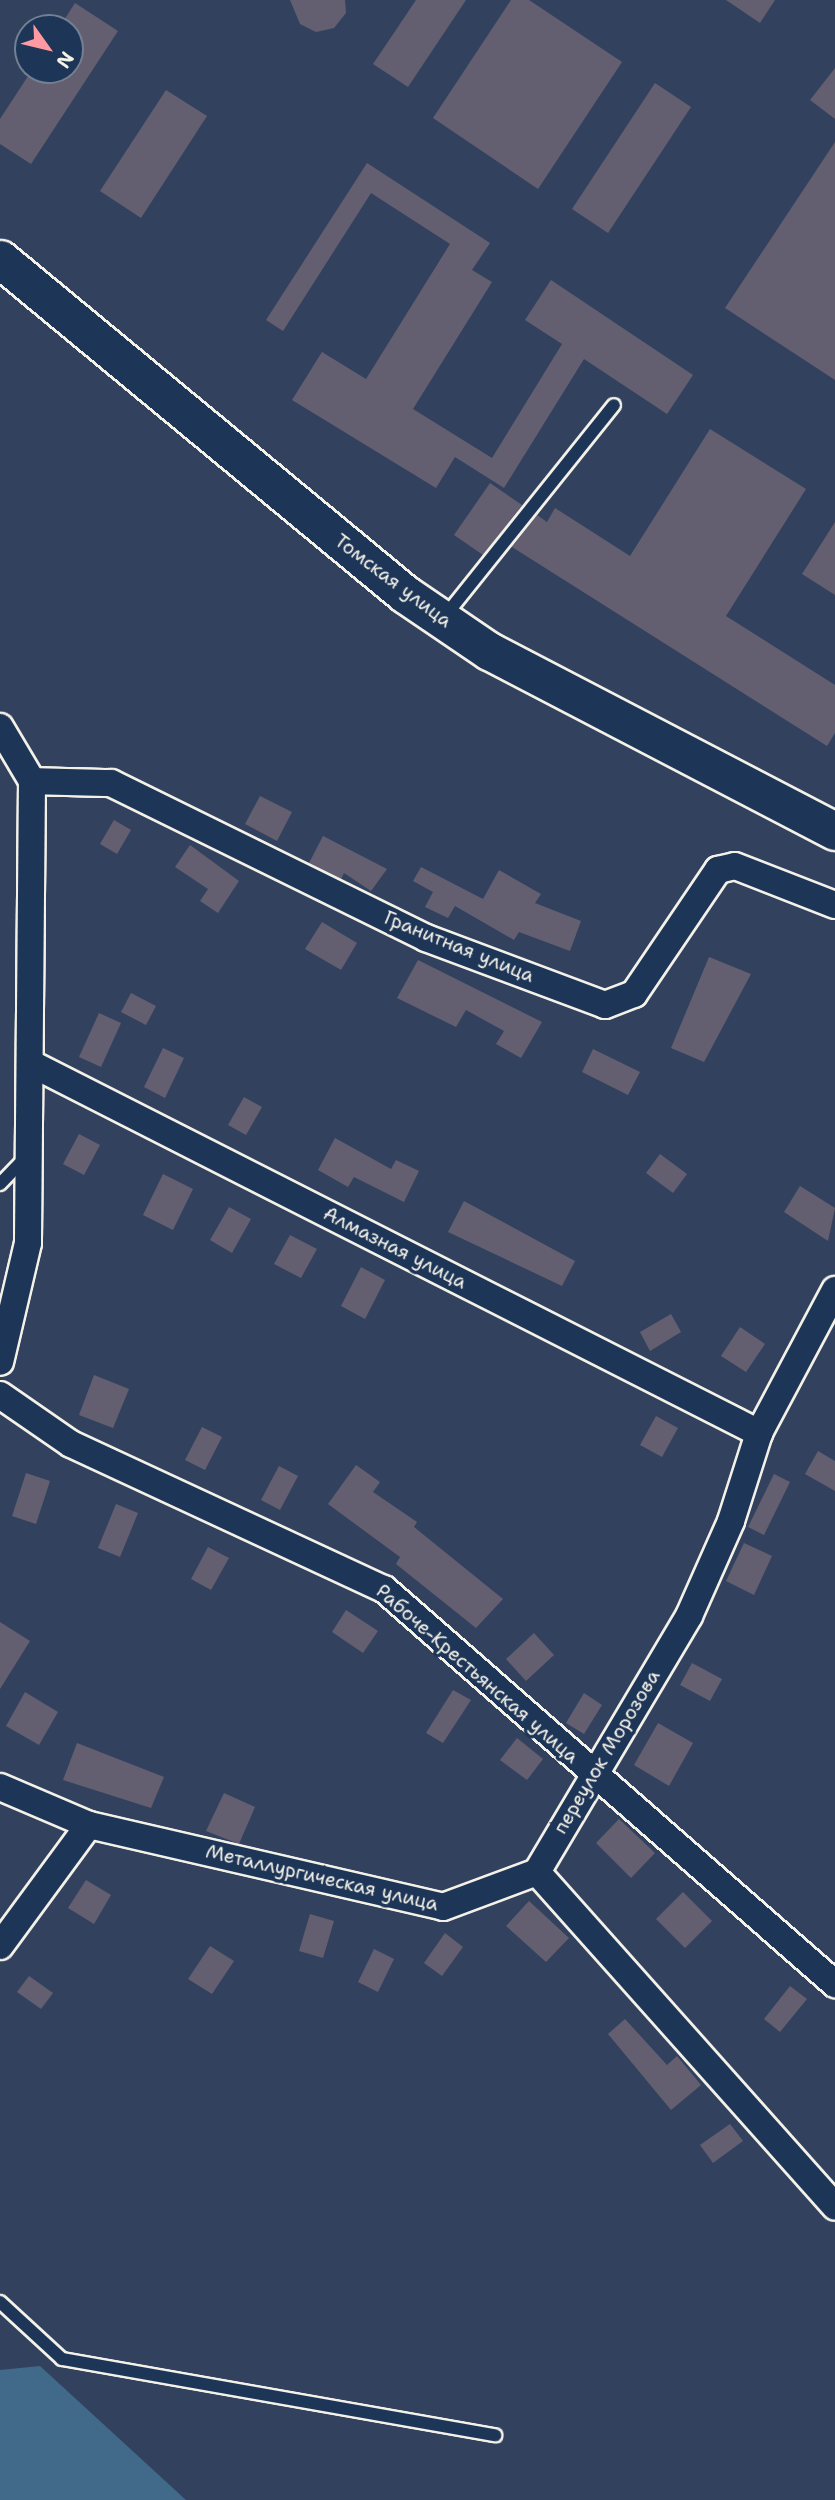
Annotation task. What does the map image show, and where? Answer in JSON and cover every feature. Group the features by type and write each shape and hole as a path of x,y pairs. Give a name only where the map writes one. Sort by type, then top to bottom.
{"street":[{"name":"Томская улица","path":"0,259 362,562 443,619 489,650 835,831"},
{"path":"0,727 32,781 28,1243 9,1292 0,1362"},
{"name":"Гранитная улица","path":"32,781 111,783 426,937 605,1005 634,994 718,870 736,866 835,905"},
{"name":"Алмазная улица","path":"30,1063 759,1433"},
{"name":"переулок Морозова","path":"537,1872 592,1773 689,1616 731,1521 759,1433 835,1290"},
{"name":"Рабоче-Крестьянская улица","path":"0,1395 71,1444 384,1589 835,1984"},
{"name":"Металлургическая улица","path":"0,1787 89,1825 443,1907 537,1872"},
{"path":"0,1946 89,1825"},
{"path":"537,1872 835,2206"}],"lane":[{"path":"443,619 614,405"},
{"path":"0,1184 29,1153"},
{"path":"0,2302 62,2359 495,2435"}],"water":[{"path":"40,2366 186,2500 0,2500 0,2370"}],"building":[{"path":"290,0 345,0 346,13 334,28 316,32 300,24"},
{"path":"416,0 466,0 408,87 373,64"},
{"path":"511,0 529,0 622,62 538,189 433,118"},
{"path":"726,0 775,0 760,23"},
{"path":"75,3 118,31 84,83 84,14 68,14"},
{"path":"835,68 835,119 810,100"},
{"path":"655,83 691,107 608,233 572,209"},
{"path":"23,84 83,84 31,164 0,144 0,119"},
{"path":"166,90 207,116 141,218 100,191"},
{"path":"835,142 835,380 725,308"},
{"path":"367,163 490,243 472,270 492,282 413,409 492,458 562,344 525,320 551,280 693,375 667,414 584,359 504,488 455,457 436,488 292,400 322,352 366,379 450,244 371,193 283,331 266,320"},
{"path":"710,429 806,489 726,616 835,685 835,733 827,746 512,547 537,515 547,522 555,508 630,556"},
{"path":"490,483 522,505 483,555 454,535"},
{"path":"835,522 835,595 802,574"},
{"path":"260,796 292,812 277,841 245,824"},
{"path":"114,820 131,830 117,854 100,844"},
{"path":"323,836 387,869 371,891 344,873 341,879 309,863"},
{"path":"190,845 239,881 218,913 200,901 208,889 175,867"},
{"path":"421,867 483,899 499,870 541,894 535,903 581,921 570,951 519,932 514,940 455,906 448,918 425,907 433,892 413,881"},
{"path":"322,922 357,943 341,970 305,949"},
{"path":"709,957 751,974 704,1062 671,1048"},
{"path":"418,960 542,1022 521,1058 496,1044 504,1031 466,1010 456,1027 397,998"},
{"path":"131,993 156,1006 146,1025 121,1012"},
{"path":"99,1013 121,1023 101,1067 79,1057"},
{"path":"163,1048 184,1058 165,1098 144,1087"},
{"path":"593,1049 640,1072 628,1095 582,1072"},
{"path":"244,1097 262,1107 246,1135 228,1125"},
{"path":"79,1134 100,1145 84,1175 63,1164"},
{"path":"335,1138 391,1169 396,1160 419,1171 404,1202 354,1177 348,1187 318,1170"},
{"path":"660,1154 687,1174 673,1193 646,1173"},
{"path":"163,1174 193,1189 173,1230 143,1215"},
{"path":"800,1186 835,1208 828,1241 784,1212"},
{"path":"464,1201 575,1261 562,1286 448,1232"},
{"path":"229,1207 251,1219 232,1253 210,1240"},
{"path":"290,1235 317,1249 301,1278 274,1264"},
{"path":"361,1267 385,1280 365,1319 341,1306"},
{"path":"671,1314 681,1332 650,1351 640,1332"},
{"path":"740,1327 765,1344 746,1372 721,1356"},
{"path":"94,1375 129,1389 113,1428 79,1415"},
{"path":"656,1416 678,1428 662,1457 640,1445"},
{"path":"202,1427 222,1437 205,1470 185,1460"},
{"path":"818,1451 835,1461 835,1491 805,1474"},
{"path":"356,1465 380,1482 373,1492 417,1522 414,1527 503,1599 476,1628 396,1564 400,1557 328,1504"},
{"path":"279,1466 298,1476 280,1510 261,1500"},
{"path":"26,1473 50,1481 36,1524 12,1516"},
{"path":"774,1474 790,1482 764,1535 748,1527"},
{"path":"116,1504 138,1513 120,1557 98,1548"},
{"path":"744,1543 772,1556 754,1595 726,1581"},
{"path":"208,1547 229,1558 211,1590 191,1579"},
{"path":"346,1610 378,1631 363,1653 332,1632"},
{"path":"0,1622 30,1641 0,1689"},
{"path":"534,1633 554,1655 526,1681 506,1659"},
{"path":"692,1663 722,1679 710,1701 680,1685"},
{"path":"453,1690 471,1700 443,1743 426,1733"},
{"path":"25,1692 58,1712 39,1745 6,1726"},
{"path":"584,1693 602,1705 584,1734 566,1723"},
{"path":"658,1723 693,1743 669,1786 634,1765"},
{"path":"517,1738 543,1759 527,1780 500,1760"},
{"path":"77,1743 164,1777 151,1808 63,1780"},
{"path":"224,1793 255,1807 239,1844 206,1831"},
{"path":"619,1819 655,1853 631,1878 596,1843"},
{"path":"86,1880 111,1895 94,1924 68,1908"},
{"path":"683,1892 712,1921 685,1948 656,1919"},
{"path":"529,1901 569,1938 546,1962 506,1926"},
{"path":"310,1914 334,1921 323,1958 299,1951"},
{"path":"445,1933 463,1947 442,1976 424,1963"},
{"path":"210,1946 234,1961 212,1994 188,1979"},
{"path":"374,1949 394,1959 378,1992 358,1982"},
{"path":"29,1976 53,1993 41,2009 17,1992"},
{"path":"790,1986 807,1999 780,2032 764,2019"},
{"path":"625,2019 667,2065 677,2056 701,2085 671,2110 608,2034"},
{"path":"730,2124 743,2141 713,2163 700,2145"}]}
